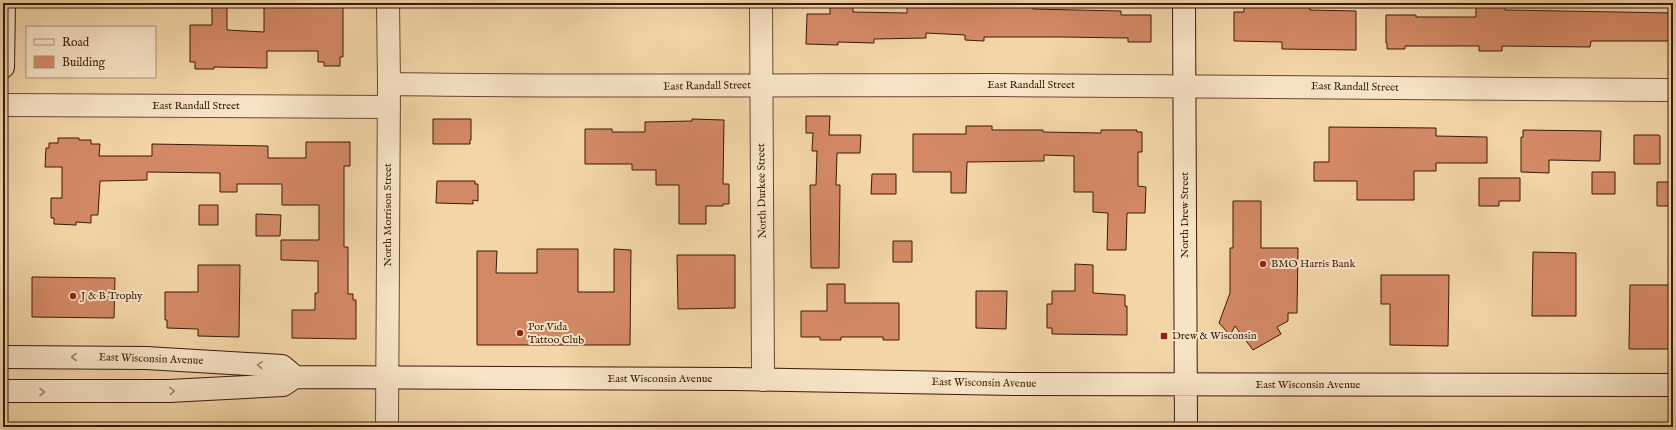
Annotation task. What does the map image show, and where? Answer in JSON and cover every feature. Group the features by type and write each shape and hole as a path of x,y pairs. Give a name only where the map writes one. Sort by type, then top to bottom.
{"street":[{"path":"3,66 4,3"},
{"name":"North Morrison Street","path":"387,427 389,107 388,3"},
{"name":"North Durkee Street","path":"761,3 763,380"},
{"name":"North Drew Street","path":"1184,3 1186,427"},
{"name":"East Randall Street","path":"389,84 620,87 761,85 1184,85 1673,90"},
{"name":"East Randall Street","path":"3,105 389,107"},
{"name":"East Wisconsin Avenue","path":"3,357 146,358 282,366 295,377"},
{"name":"East Wisconsin Avenue","path":"3,391 169,391 283,386 295,377 763,380 1014,384 1673,386"}],"building":[{"path":"212,3 227,3 227,30 264,32 264,3 343,3 343,57 340,57 340,66 324,66 324,62 318,62 318,51 267,51 267,68 214,67 214,69 195,69 195,62 190,62 190,25 212,25"},
{"path":"830,3 853,3 853,12 907,13 907,6 964,6 964,3 1033,3 1033,9 1121,11 1121,15 1151,15 1151,42 1128,42 1128,38 1062,37 984,37 984,41 965,40 965,35 926,33 926,38 874,39 874,43 838,42 838,45 806,44 807,14 830,14"},
{"path":"1244,3 1310,3 1310,10 1356,11 1356,50 1282,49 1282,42 1234,41 1234,12 1244,12"},
{"path":"1476,4 1505,5 1505,10 1673,13 1673,41 1591,41 1590,47 1502,46 1502,51 1479,51 1479,46 1405,46 1405,49 1387,49 1386,15 1416,15 1416,17 1476,17"},
{"path":"806,116 830,116 829,135 861,135 860,153 837,153 836,185 840,185 839,268 811,268 810,185 816,185 817,151 812,151 813,133 806,133"},
{"path":"433,119 471,119 470,144 433,144"},
{"path":"692,119 724,120 723,184 729,184 729,204 723,204 723,206 706,206 706,224 679,224 679,185 656,185 656,170 632,170 632,164 585,164 585,129 612,129 612,132 645,132 645,122 692,121"},
{"path":"966,126 992,126 992,130 1043,130 1043,132 1101,133 1101,130 1137,130 1137,132 1142,132 1142,152 1138,152 1138,186 1146,187 1145,213 1127,213 1126,250 1107,250 1108,213 1093,212 1093,192 1074,192 1074,156 1044,155 1044,161 967,162 966,193 951,193 951,172 913,172 913,134 966,134"},
{"path":"1329,127 1436,128 1436,136 1487,137 1487,163 1436,163 1436,171 1414,171 1414,200 1357,200 1357,181 1314,181 1314,162 1329,162"},
{"path":"1523,130 1601,131 1600,161 1549,160 1549,173 1521,172 1521,137 1523,137"},
{"path":"1634,135 1660,136 1660,164 1634,164"},
{"path":"58,138 79,138 79,140 91,140 91,144 100,144 99,156 152,156 152,144 268,146 268,158 306,158 306,142 350,142 350,166 344,166 344,247 348,247 348,294 353,294 353,300 356,300 356,339 292,338 292,310 315,310 315,293 318,293 318,261 281,260 281,240 319,240 319,205 282,205 282,184 237,184 237,192 220,192 220,173 147,172 147,180 100,181 98,215 91,215 91,223 76,222 76,225 54,224 54,218 51,218 51,198 62,198 62,167 45,167 46,148 49,148 49,143 58,143"},
{"path":"1592,172 1615,172 1615,194 1592,194"},
{"path":"872,174 896,174 896,194 871,194"},
{"path":"1479,178 1520,178 1520,201 1499,201 1499,206 1479,206"},
{"path":"437,181 475,181 475,184 478,184 478,201 473,200 473,204 436,203"},
{"path":"1657,182 1673,182 1673,206 1657,206"},
{"name":"BMO Harris Bank","path":"1233,201 1261,201 1261,248 1298,248 1297,313 1288,313 1288,321 1277,327 1281,334 1253,350 1235,326 1230,335 1219,323 1230,293 1230,248 1233,248"},
{"path":"199,205 218,205 218,225 199,225"},
{"path":"256,214 281,215 280,236 256,236"},
{"path":"893,241 912,241 912,262 893,262"},
{"path":"537,249 578,249 578,292 614,292 614,249 631,250 630,345 477,345 477,251 497,251 496,273 537,273"},
{"path":"1533,252 1576,253 1576,316 1532,316"},
{"path":"677,255 735,255 735,308 678,309"},
{"path":"1075,264 1093,265 1093,293 1125,295 1125,306 1127,306 1127,335 1052,334 1052,328 1047,328 1047,304 1052,304 1052,291 1075,291"},
{"path":"198,265 240,265 239,337 198,336 198,329 167,328 167,320 165,320 165,292 198,292"},
{"path":"1381,275 1449,275 1448,346 1390,345 1390,304 1381,304"},
{"name":"J & B Trophy","path":"32,277 115,278 114,318 32,317"},
{"path":"827,284 845,284 845,303 899,303 899,340 883,340 883,337 841,337 841,340 820,340 820,337 801,337 801,311 827,311"},
{"path":"1630,285 1673,285 1673,349 1629,349"},
{"path":"976,291 1007,291 1006,329 976,328"}],"place":[{"name":"BMO Harris Bank","path":"1263,264"},
{"name":"J & B Trophy","path":"73,296"},
{"name":"Por Vida Tattoo Club","path":"520,333"},
{"name":"Drew & Wisconsin","path":"1164,336"}]}
